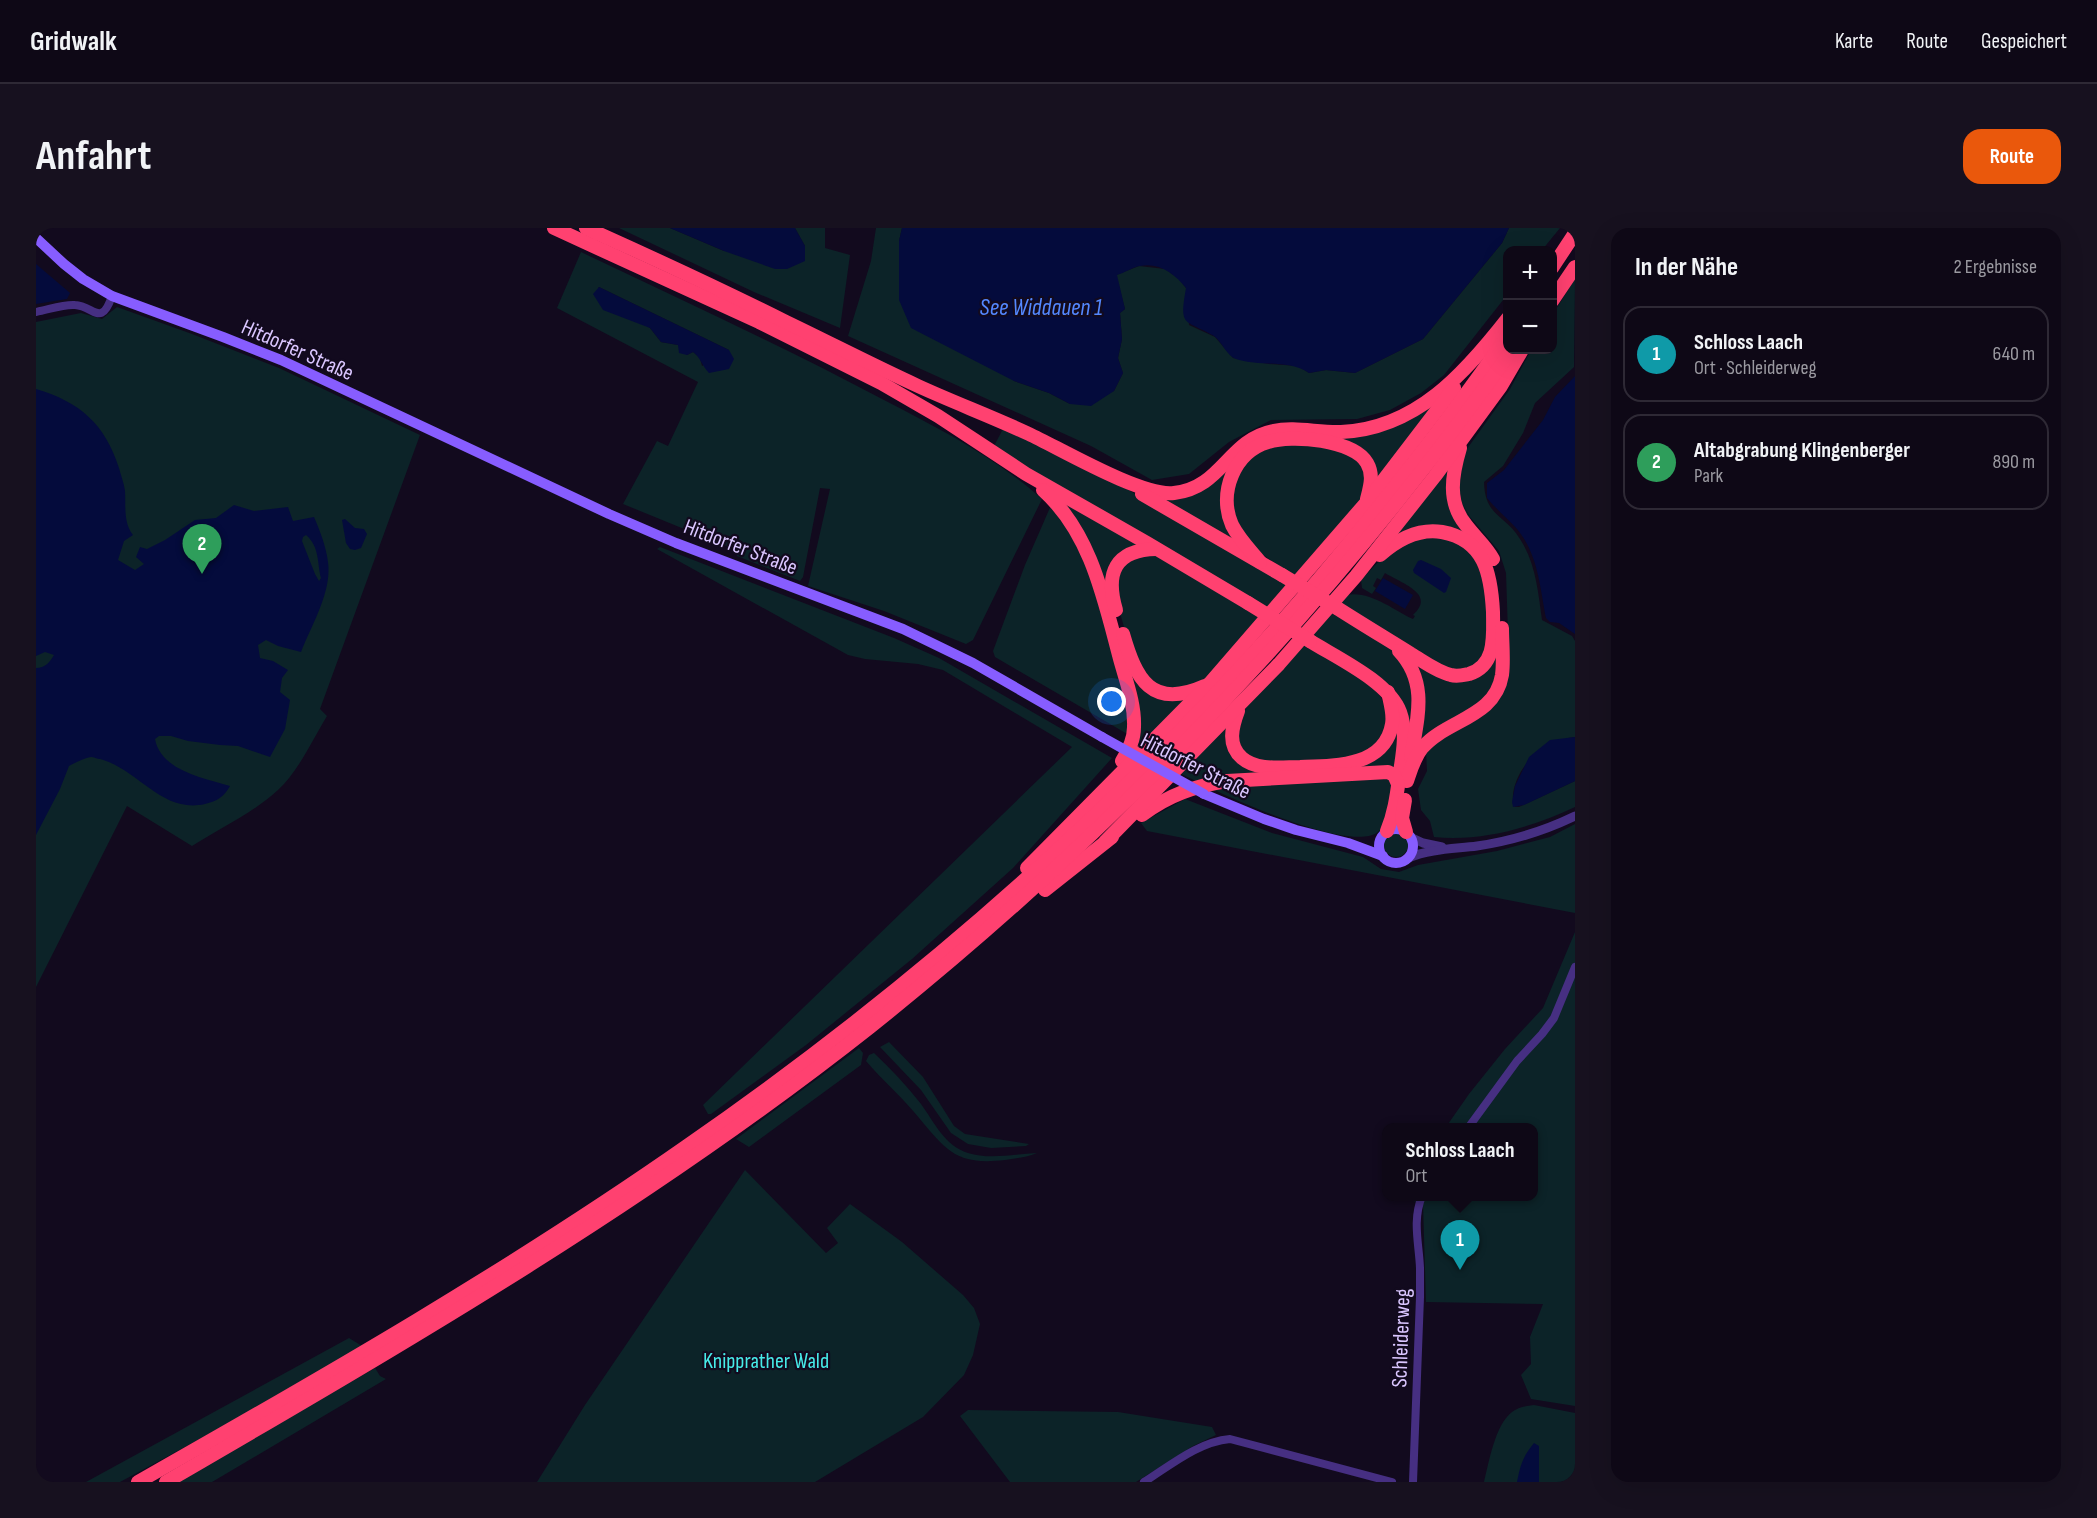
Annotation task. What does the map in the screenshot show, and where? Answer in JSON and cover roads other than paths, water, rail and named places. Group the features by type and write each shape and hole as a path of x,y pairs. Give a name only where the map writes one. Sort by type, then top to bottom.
{"highway":[{"path":"554,228 759,322 846,365 938,416 1026,474 1248,603 1377,683 1388,692 1397,705 1403,721 1402,818 1408,834"},
{"path":"586,228 668,265 918,386 1004,423 1132,484 1158,493 1172,494 1188,491 1204,484 1247,441 1261,434 1288,429 1340,432 1383,425 1412,412 1434,398 1474,359"},
{"path":"1557,251 1575,228"},
{"path":"1557,260 1575,233"},
{"path":"1557,282 1575,255"},
{"path":"1553,300 1575,267"},
{"path":"970,928 987,906 1210,683 1366,503 1503,324"},
{"path":"138,1482 365,1352 600,1205 770,1087 861,1019 970,928 1033,874 1134,779 1276,629 1387,497 1436,435 1503,342"},
{"path":"166,1482 355,1372 606,1215 695,1156 778,1096 930,978 1041,882 1141,787 1225,702 1321,596 1386,519 1509,354"},
{"path":"1105,842 1280,664 1356,576 1501,386 1520,354"},
{"path":"1384,834 1403,783 1423,747 1433,738 1474,716 1487,705 1496,692 1502,676 1501,593 1498,574 1492,557 1465,524 1454,498 1452,484 1463,437"},
{"path":"1260,562 1240,538 1231,522 1227,498 1230,480 1238,464 1251,450 1276,440 1297,439 1341,445 1353,450 1364,459 1370,470 1371,484 1366,503"},
{"path":"1099,468 1282,575 1432,667 1450,675 1465,675 1484,665 1491,654 1494,639 1492,588 1485,562 1479,553 1462,538 1437,531 1407,537 1394,543 1356,576"},
{"path":"1026,474 1059,506 1088,553 1134,709 1131,746 1088,804"},
{"path":"1156,549 1140,550 1123,557 1115,568 1111,582 1112,596 1131,660 1139,678 1158,691 1167,694 1183,693 1210,683"},
{"path":"1390,641 1412,668 1420,694 1403,783"},
{"path":"1242,704 1232,730 1232,740 1235,750 1249,763 1272,767 1341,765 1369,757 1388,739 1392,717 1388,692"},
{"path":"930,978 953,966 1105,842 1160,801 1178,793 1206,784 1227,781 1374,772 1388,772 1403,783"}],"main road":[{"name":"Hitdorfer Straße","path":"36,238 83,279 108,294 281,360 609,514 676,543 903,629 972,663 1204,794 1264,819 1348,843 1383,856"},
{"path":"1397,829 1408,834 1413,846 1408,858 1392,862 1383,856 1379,847 1384,834 1397,829"},
{"name":"Hitdorfer Straße","path":"1348,843 1370,841 1384,834"}],"street":[{"path":"36,312 75,305 99,314 105,311 108,294"},
{"path":"1408,858 1447,848 1476,846 1515,838 1545,829 1575,816"},
{"path":"1408,834 1423,843 1447,848"},
{"path":"1472,1123 1517,1061 1554,1018 1575,967"},
{"name":"Schleiderweg","path":"1413,1482 1420,1287 1416,1219 1421,1201"},
{"path":"1144,1482 1200,1447 1218,1440 1230,1439 1392,1482"}],"water":[{"path":"670,228 795,228 805,246 805,261 787,269 775,269"},
{"name":"See Widdauen 1","path":"902,228 1509,228 1502,243 1423,339 1355,373 1326,370 1309,373 1292,366 1236,359 1214,336 1186,321 1183,310 1186,288 1177,278 1166,270 1154,266 1147,265 1131,269 1117,275 1125,309 1120,313 1122,339 1118,358 1123,373 1114,391 1091,406 1070,404 1049,393 1014,381 911,328 899,300 899,241"},
{"path":"36,264 70,293 67,299 36,304"},
{"path":"599,287 729,350 734,359 729,369 709,373 693,352 687,355 679,353 678,345 661,342 650,328 603,310 593,294"},
{"path":"1575,376 1575,634 1559,623 1550,622 1546,618 1537,571 1530,549 1517,529 1487,498 1487,483 1504,470 1543,420 1555,397"},
{"path":"36,389 52,394 78,408 89,417 106,439 123,482 126,519 133,535 124,541 118,560 135,570 144,564 136,557 140,547 147,549 195,520 216,518 234,505 254,511 288,507 293,521 314,517 326,550 327,585 301,652 266,640 258,645 260,658 273,661 288,670 282,678 280,692 290,700 285,729 270,757 238,746 188,741 171,736 159,736 155,739 159,750 175,766 196,776 230,786 217,800 205,804 176,803 163,797 114,764 91,757 69,766 60,789 36,835 36,668 47,664 54,655 45,652 36,656","holes":["306,535 317,555 321,578 319,581 302,541"]},
{"path":"345,519 355,528 364,529 367,534 361,548 350,549 346,543 342,520"},
{"path":"1421,560 1441,569 1451,578 1446,592 1444,593 1414,573 1413,570"},
{"path":"1383,578 1413,595 1405,609 1375,591"},
{"path":"1575,737 1575,781 1524,805 1513,807 1515,786 1529,757 1550,740"},
{"path":"1534,1443 1539,1446 1539,1482 1517,1482 1523,1461"}],"place":[{"name":"Altabgrabung Klingenberger","path":"202,574"},
{"name":"Schloss Laach","path":"1460,1270"}],"park label":[{"name":"Knipprather Wald","path":"766,1360"}]}
